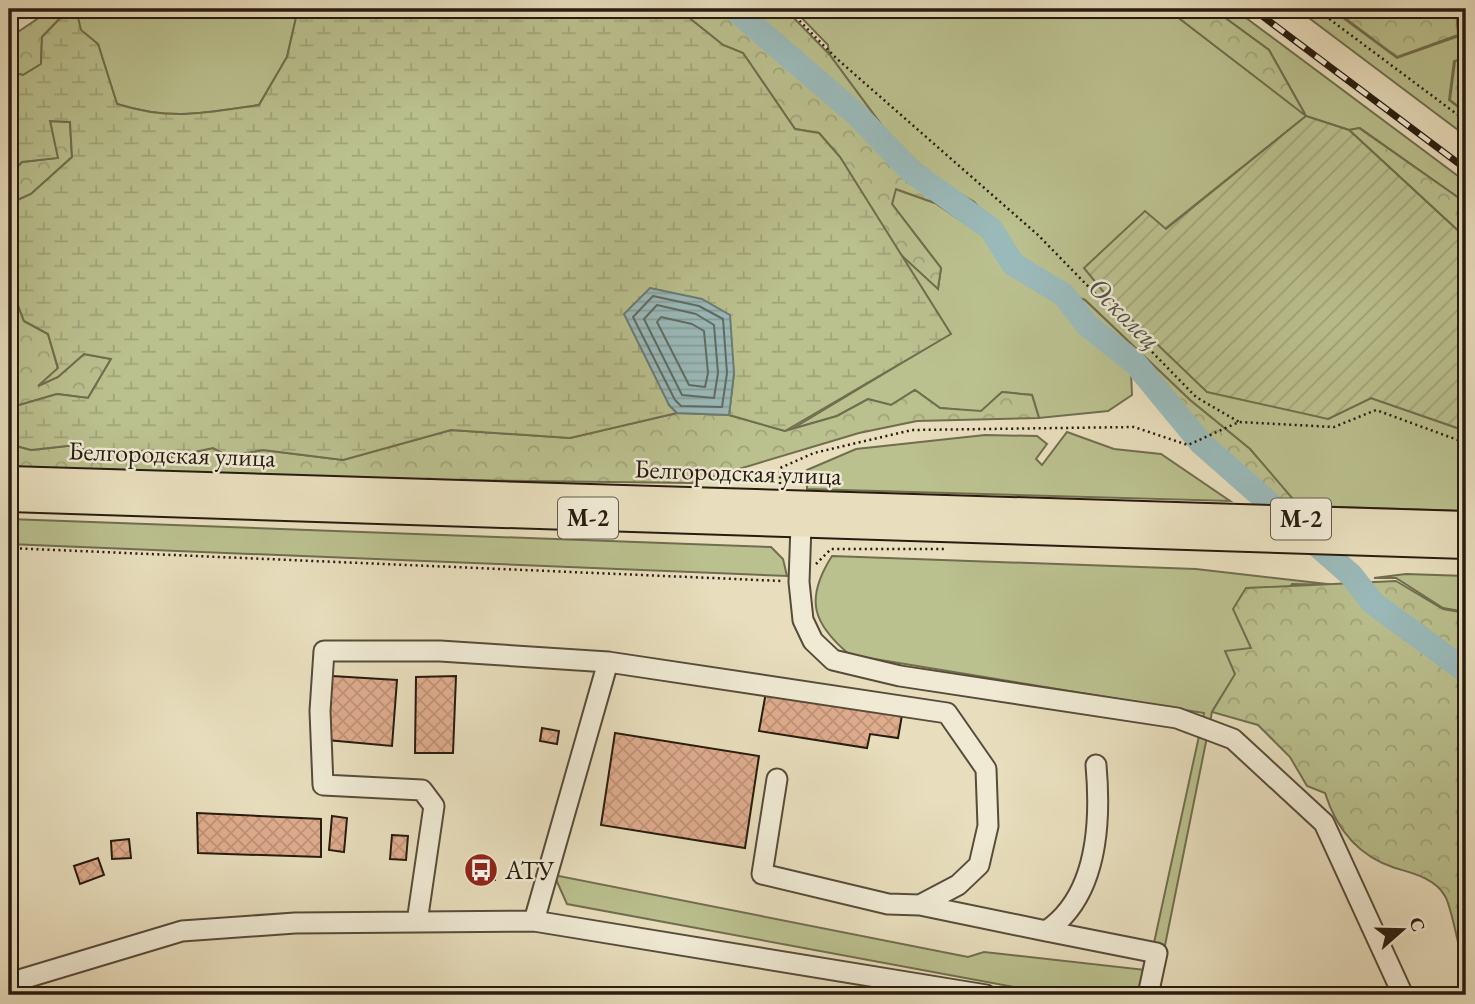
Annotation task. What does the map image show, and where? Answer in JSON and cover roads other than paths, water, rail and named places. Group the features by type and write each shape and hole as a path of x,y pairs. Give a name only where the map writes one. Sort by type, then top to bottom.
{"main road":[{"name":"Белгородская улица","path":"9,479 1166,526 1437,534"},
{"name":"Белгородская улица","path":"9,499 794,511"},
{"name":"М-2","path":"1437,534 1466,524"},
{"name":"М-2","path":"1437,534 1466,546"}],"lane":[{"path":"794,511 803,621 813,641 833,660 900,676 1177,718 1233,739 1324,823 1403,995"},
{"path":"417,922 435,806 422,790 323,785 320,711 324,651 440,650 608,662 947,713 986,769 988,826 979,865 958,885 920,905"},
{"path":"534,921 608,662"},
{"path":"1046,931 1064,919 1089,873 1097,829 1096,765"},
{"path":"776,779 762,874 888,904 920,905 1157,953 1147,995"},
{"path":"9,983 182,931 295,923 534,921 986,995"}],"water":[{"path":"650,288 702,299 730,315 734,373 729,415 677,413 669,405 624,314"}],"waterway":[{"name":"Осколец","path":"734,9 855,113 911,171 991,229 1013,264 1064,295 1087,325 1135,363 1201,443 1351,575 1373,603 1466,671"}],"railway":[{"path":"1253,9 1466,169"}],"place":[{"name":"АТУ","path":"481,870"}]}
